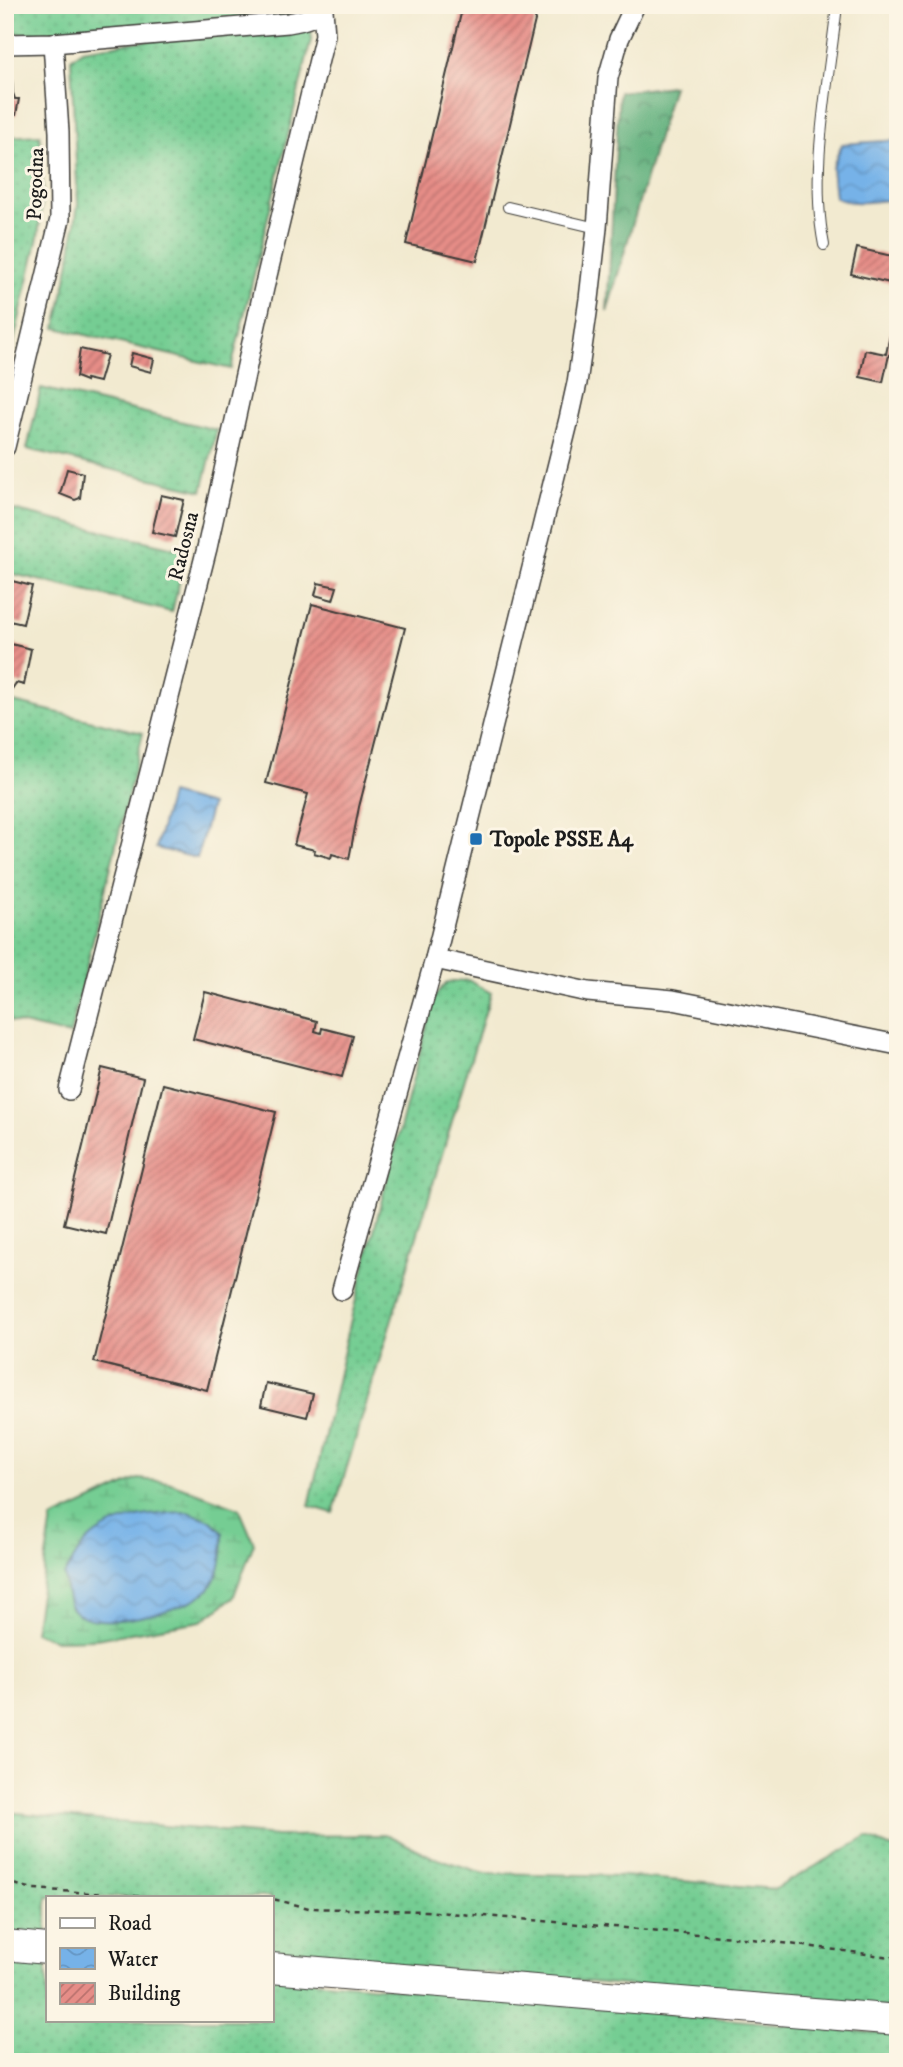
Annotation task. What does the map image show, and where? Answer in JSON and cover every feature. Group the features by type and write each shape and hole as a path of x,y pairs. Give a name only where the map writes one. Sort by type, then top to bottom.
{"main road":[{"path":"5,1945 46,1949"},
{"path":"273,1968 898,2020"}],"street":[{"path":"342,1290 435,959 569,419 584,341 597,228 608,78 620,39 635,5"},
{"name":"Radosna","path":"5,44 53,43 288,23 302,21 323,7 325,35 264,288 207,548 69,1090"},
{"name":"Pogodna","path":"5,447 60,219 59,132 53,43"},
{"path":"435,959 588,992 673,1000 898,1045"}],"lane":[{"path":"824,245 818,207 818,177 837,5"},
{"path":"508,206 597,228"}],"path":[{"path":"5,1882 34,1889 133,1896"},
{"path":"273,1899 309,1908 425,1911 744,1938 898,1958"}],"green space":[{"path":"5,5 312,5 310,9 280,19 62,37 5,33"},
{"path":"312,21 311,40 231,369 56,328 78,204 71,59 82,50"},
{"path":"673,86 607,312 619,92"},
{"path":"40,135 43,192 38,237 5,380 5,137"},
{"path":"41,388 217,430 202,491 27,449"},
{"path":"13,510 187,551 172,612 5,572 5,540"},
{"path":"5,700 143,733 70,1035 5,1020"},
{"path":"468,980 491,993 333,1513 309,1506 351,1319 434,997 446,983"},
{"path":"138,1479 168,1482 239,1508 254,1543 233,1598 201,1621 96,1639 56,1640 34,1632 52,1519","holes":["210,1520 223,1533 71,1607 69,1594"]},
{"path":"5,1812 277,1836 388,1835 432,1857 484,1873 623,1876 775,1889 867,1837 898,1851 898,2009 273,1954 273,1896 46,1896 46,1936 5,1932"},
{"path":"5,1954 46,1957 46,2022 273,2022 273,1977 898,2035 898,2062 271,2062 97,2059 89,2062 5,2062"}],"water":[{"path":"898,140 898,199 849,202 835,197 832,168 842,144"},
{"path":"170,794 211,805 197,858 156,848"},
{"path":"188,1512 210,1520 223,1533 219,1570 208,1590 197,1598 161,1612 117,1620 97,1620 81,1616 71,1607 64,1575 79,1550 92,1537 130,1519"}],"building":[{"path":"463,5 528,5 538,8 477,261 406,244"},
{"path":"5,79 12,79 15,99 19,99 16,115 5,116"},
{"path":"857,248 896,257 890,283 851,274"},
{"path":"897,303 898,357 889,355 883,382 860,377 865,350 886,354"},
{"path":"80,349 107,355 99,382 76,377"},
{"path":"132,353 154,359 151,372 129,366"},
{"path":"67,469 83,473 80,498 75,500 60,494"},
{"path":"161,495 184,500 175,537 152,532"},
{"path":"12,581 32,586 23,624 5,620 5,595 9,594"},
{"path":"318,583 337,587 333,600 315,595"},
{"path":"312,604 405,628 359,807 349,859 332,854 331,858 314,853 315,850 294,845 308,794 266,783"},
{"path":"11,644 31,649 24,685 16,683 12,689 5,685 5,662"},
{"path":"205,992 317,1021 315,1031 321,1033 322,1028 353,1036 342,1077 193,1039"},
{"path":"102,1068 143,1078 106,1234 64,1224"},
{"path":"163,1084 276,1112 207,1390 94,1362"},
{"path":"266,1383 313,1394 307,1417 261,1406"}],"place":[{"name":"Topole PSSE A4","path":"476,839"}]}
